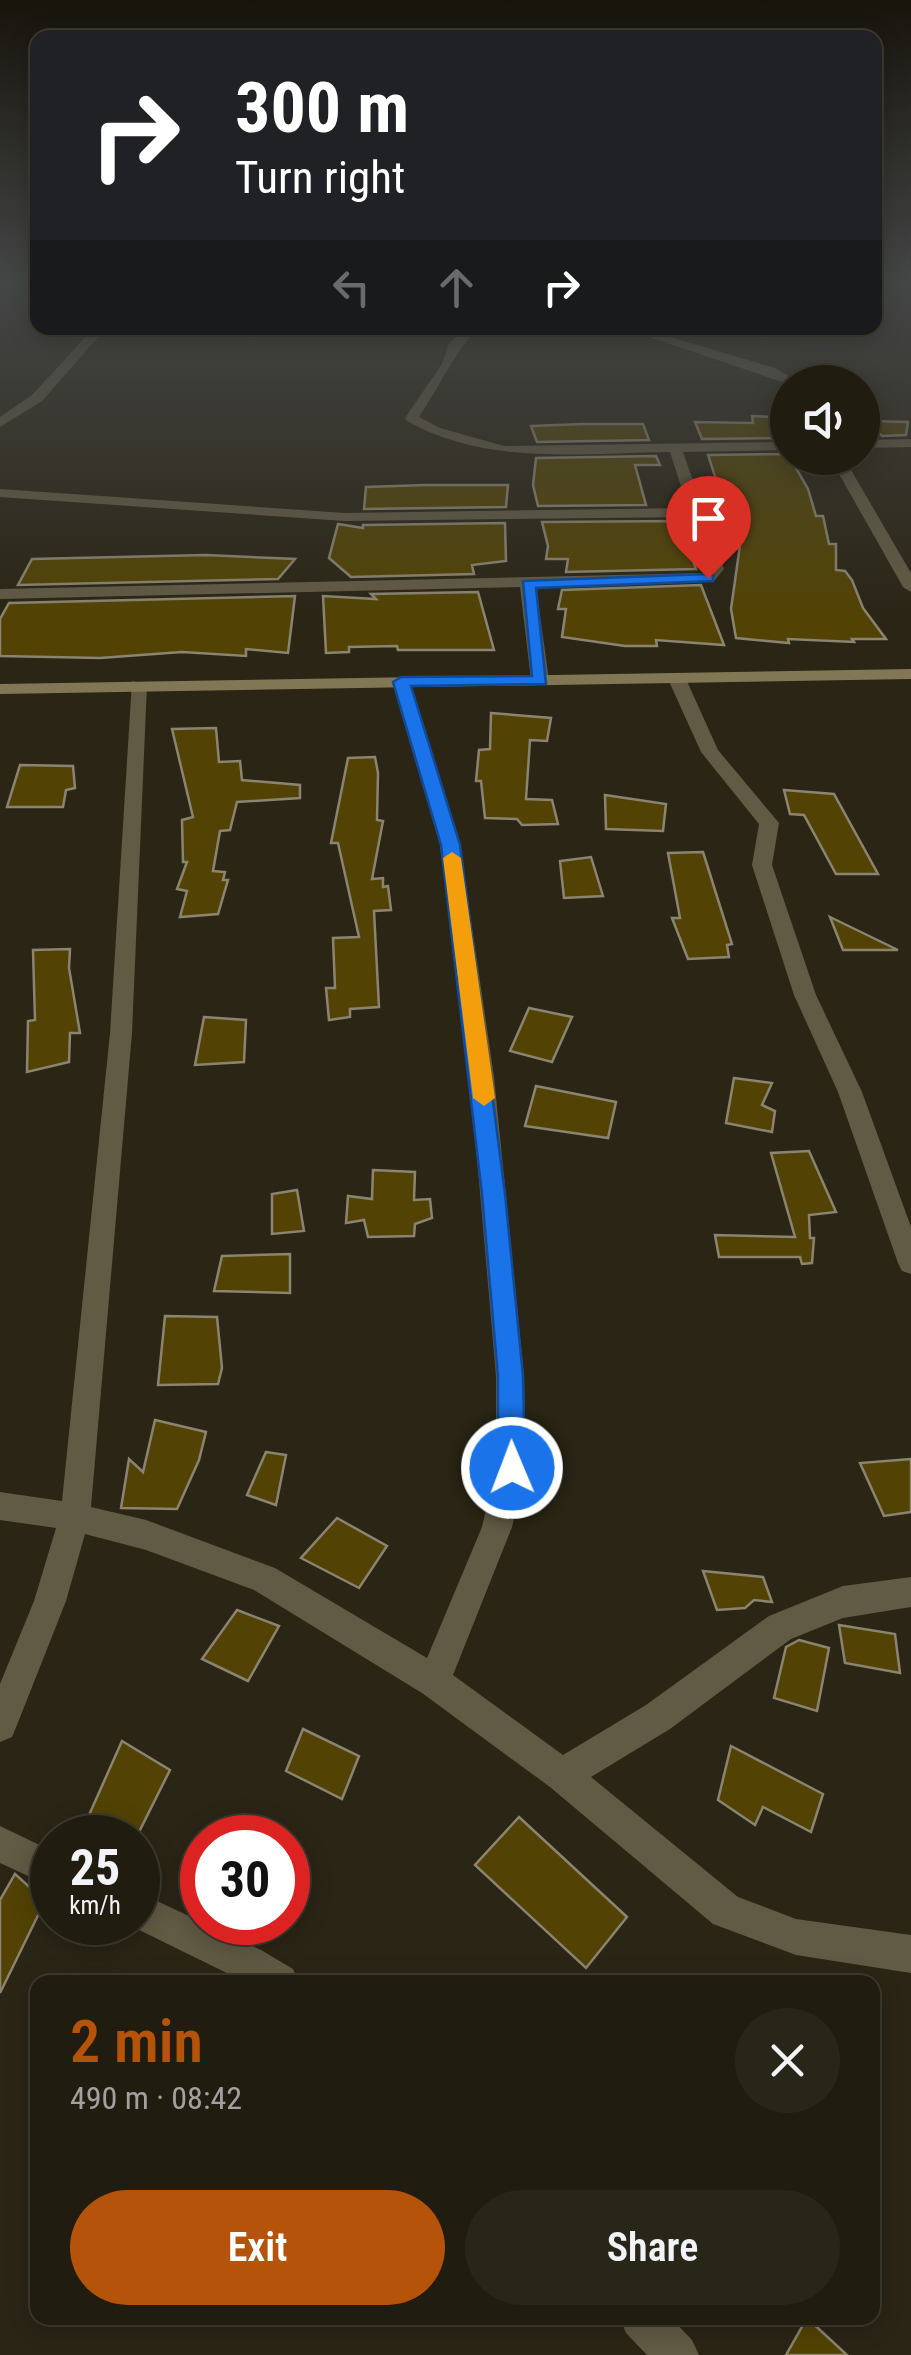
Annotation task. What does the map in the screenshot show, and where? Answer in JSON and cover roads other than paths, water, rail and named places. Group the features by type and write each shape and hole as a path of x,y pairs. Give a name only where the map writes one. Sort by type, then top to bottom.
{"street":[{"path":"0,423 40,395"},
{"path":"425,395 412,418 418,423 478,445 504,450 770,446"},
{"path":"880,444 911,443"},
{"path":"0,594 708,578 716,569 675,447"},
{"path":"848,475 911,587"},
{"path":"0,493 345,517 700,512"},
{"path":"528,584 540,680"},
{"path":"0,688 911,674"},
{"path":"677,679 710,752 769,824 762,865 805,995 850,1092 911,1263"},
{"path":"401,682 450,845 482,1077 510,1376 512,1468 497,1527 434,1681"},
{"path":"0,1725 50,1601 75,1517 121,1033 138,685"},
{"path":"0,1506 75,1517 146,1535 264,1579 434,1681 562,1775 726,1911 796,1937 911,1954"},
{"path":"562,1775 658,1718 780,1627 842,1602 911,1592"},
{"path":"0,1844 30,1858"},
{"path":"160,1920 269,1975"},
{"path":"648,2325 677,2355"}]}
